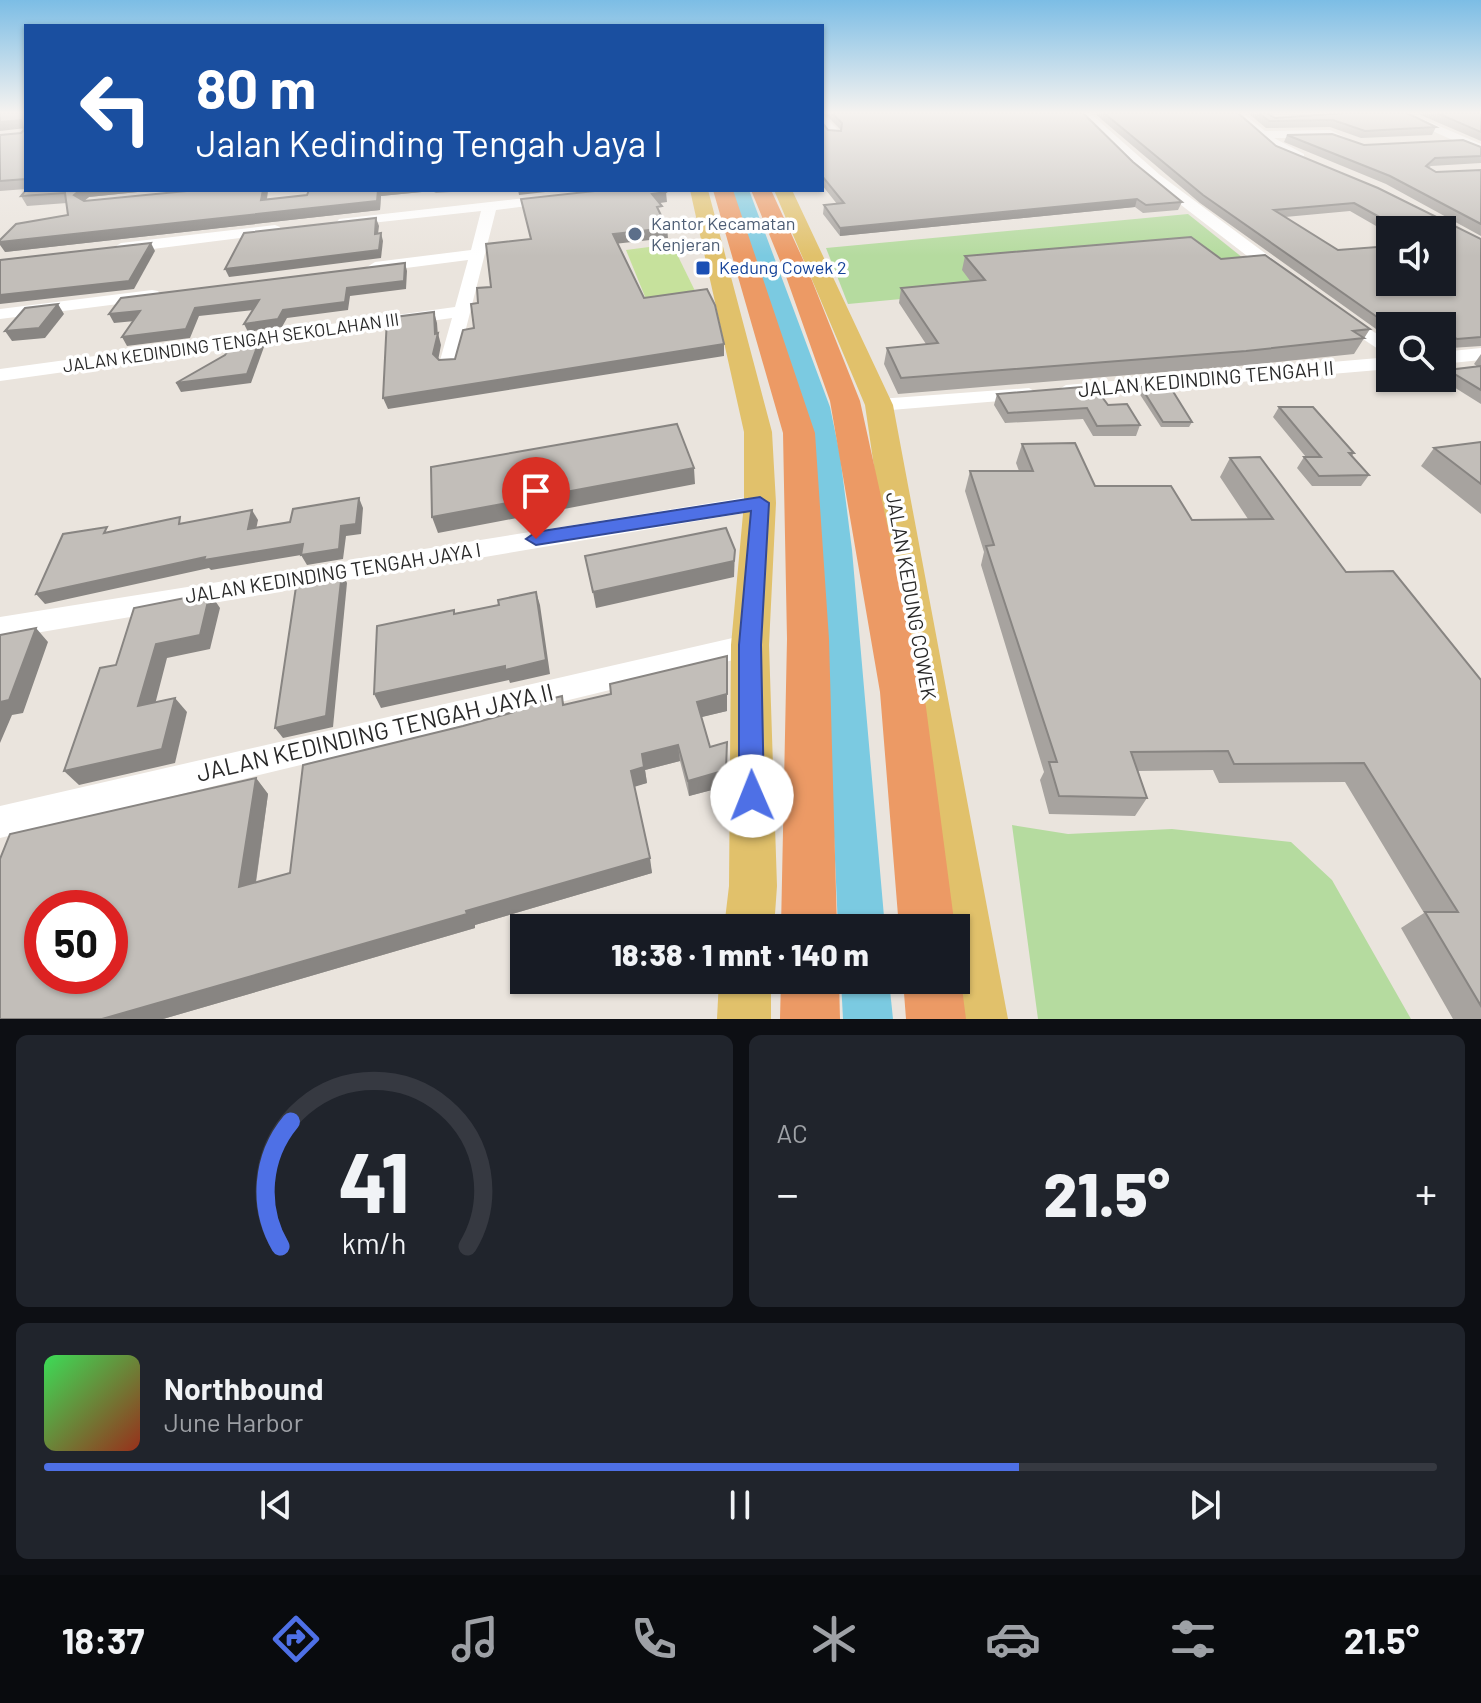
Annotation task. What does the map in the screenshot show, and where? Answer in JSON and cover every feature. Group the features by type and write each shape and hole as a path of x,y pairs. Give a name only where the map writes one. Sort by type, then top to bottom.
{"highway":[{"path":"723,192 722,232 799,433 808,639 809,914"},
{"name":"JALAN KEDUNG COWEK","path":"762,192 795,268 845,401 902,692 926,914"},
{"path":"810,994 810,1019"},
{"path":"933,994 936,1019"}],"main road":[{"path":"700,192 722,232 758,432 760,503 750,645 753,886 750,914"},
{"name":"JALAN KEDUNG COWEK","path":"784,192 879,405 981,1019"},
{"path":"744,1019 745,994"}],"street":[{"path":"1136,161 1294,282"},
{"path":"332,224 566,197"},
{"path":"449,364 490,206"},
{"path":"111,249 284,229"},
{"path":"353,270 476,254"},
{"path":"0,314 169,293"},
{"path":"1330,308 1376,341"},
{"name":"JALAN KEDINDING TENGAH SEKOLAHAN III","path":"0,375 462,311"},
{"path":"1456,357 1481,354"},
{"name":"JALAN KEDINDING TENGAH II","path":"879,405 1376,364"},
{"name":"JALAN KEDINDING TENGAH JAYA I","path":"0,628 760,503"},
{"name":"JALAN KEDINDING TENGAH JAYA II","path":"0,822 750,645"}],"green space":[{"path":"1188,214 1253,266 848,304 826,248"},
{"path":"672,244 698,297 648,304 626,250"},
{"path":"1012,825 1068,834 1172,829 1291,842 1332,880 1411,1019 1038,1019"}],"water":[{"path":"732,192 750,192 830,407 840,455 852,550 884,914 837,914 830,744 816,568"},
{"path":"842,994 890,994 893,1019 843,1019"}],"building":[{"path":"0,161 24,161 24,179 0,181"},
{"path":"824,161 1132,161 1182,202 1146,205 1137,199 840,228 824,205 844,203 824,178"},
{"path":"1161,161 1311,161 1435,216 1378,216 1354,203 1274,210 1338,250 1376,247 1376,296 1456,296 1456,227 1481,239 1481,337 1457,339 1456,312 1376,312 1376,316 1203,195"},
{"path":"1351,161 1432,161 1426,166 1436,172 1481,170 1481,224 1390,176"},
{"path":"24,192 78,192 74,195 84,201 176,192 263,192 261,200 307,195 308,192 378,192 377,201 0,242 16,224 68,215 65,193 21,196"},
{"path":"586,192 666,192 652,194 662,206 657,207 667,228 613,234 644,298 707,289 715,305 724,344 383,398 387,318 434,312 435,334 438,333 433,354 439,360 455,359 463,330 474,328 471,304 478,303 477,288 491,287 486,244 531,239 521,199"},
{"path":"376,218 375,234 381,233 379,250 225,269 244,233"},
{"path":"1191,237 1221,259 1265,255 1370,329 1353,331 1364,338 1246,351 901,378 887,348 938,343 901,288 985,280 965,256"},
{"path":"151,243 129,281 0,295 0,260"},
{"path":"405,263 404,281 347,288 345,302 283,310 278,319 244,324 259,300 195,308 186,329 122,337 140,311 109,314 121,298"},
{"path":"58,304 39,328 5,331 25,308"},
{"path":"260,339 247,374 176,383 225,355 233,343"},
{"path":"1481,366 1481,390 1456,375 1456,369"},
{"path":"1169,385 1192,422 1163,422 1141,387"},
{"path":"1094,386 1108,405 1127,404 1140,425 1097,426 1087,408 1008,413 997,394"},
{"path":"1279,407 1313,407 1354,453 1349,453 1369,475 1319,476 1304,457 1321,457"},
{"path":"677,424 694,468 432,517 431,467"},
{"path":"1481,442 1481,484 1434,448"},
{"path":"1075,443 1095,486 1171,486 1192,520 1273,519 1230,458 1260,457 1346,572 1393,571 1481,680 1481,1006 1425,912 1458,912 1364,763 1234,764 1228,751 1131,752 1147,798 1059,796 1049,762 1057,762 986,546 994,545 970,471 1033,471 1022,444"},
{"path":"359,498 356,524 341,526 339,549 301,555 303,544 204,560 205,557 36,594 63,534 107,527 104,533 180,517 179,524 252,510 248,529 290,522 293,509"},
{"path":"726,528 735,550 734,561 593,592 585,556"},
{"path":"342,572 326,716 275,728 297,580"},
{"path":"536,592 546,660 374,694 377,626 454,610 454,614 499,605 498,600"},
{"path":"210,593 200,635 156,644 138,706 175,698 162,749 64,771 100,668 116,665 134,608"},
{"path":"36,628 9,700 0,702 0,635"},
{"path":"727,656 727,694 697,702 710,747 727,742 726,770 688,781 678,745 642,754 644,767 631,771 650,858 102,1019 0,1019 0,859 10,834 256,778 239,887 290,873 303,765 463,726 514,712 514,708 562,696 563,705 611,694 610,684"}],"place":[{"name":"Kantor Kecamatan Kenjeran","path":"635,234"},
{"name":"Kedung Cowek 2","path":"703,268"}],"route":[{"path":"536,539 760,503 750,645 752,796"}]}
